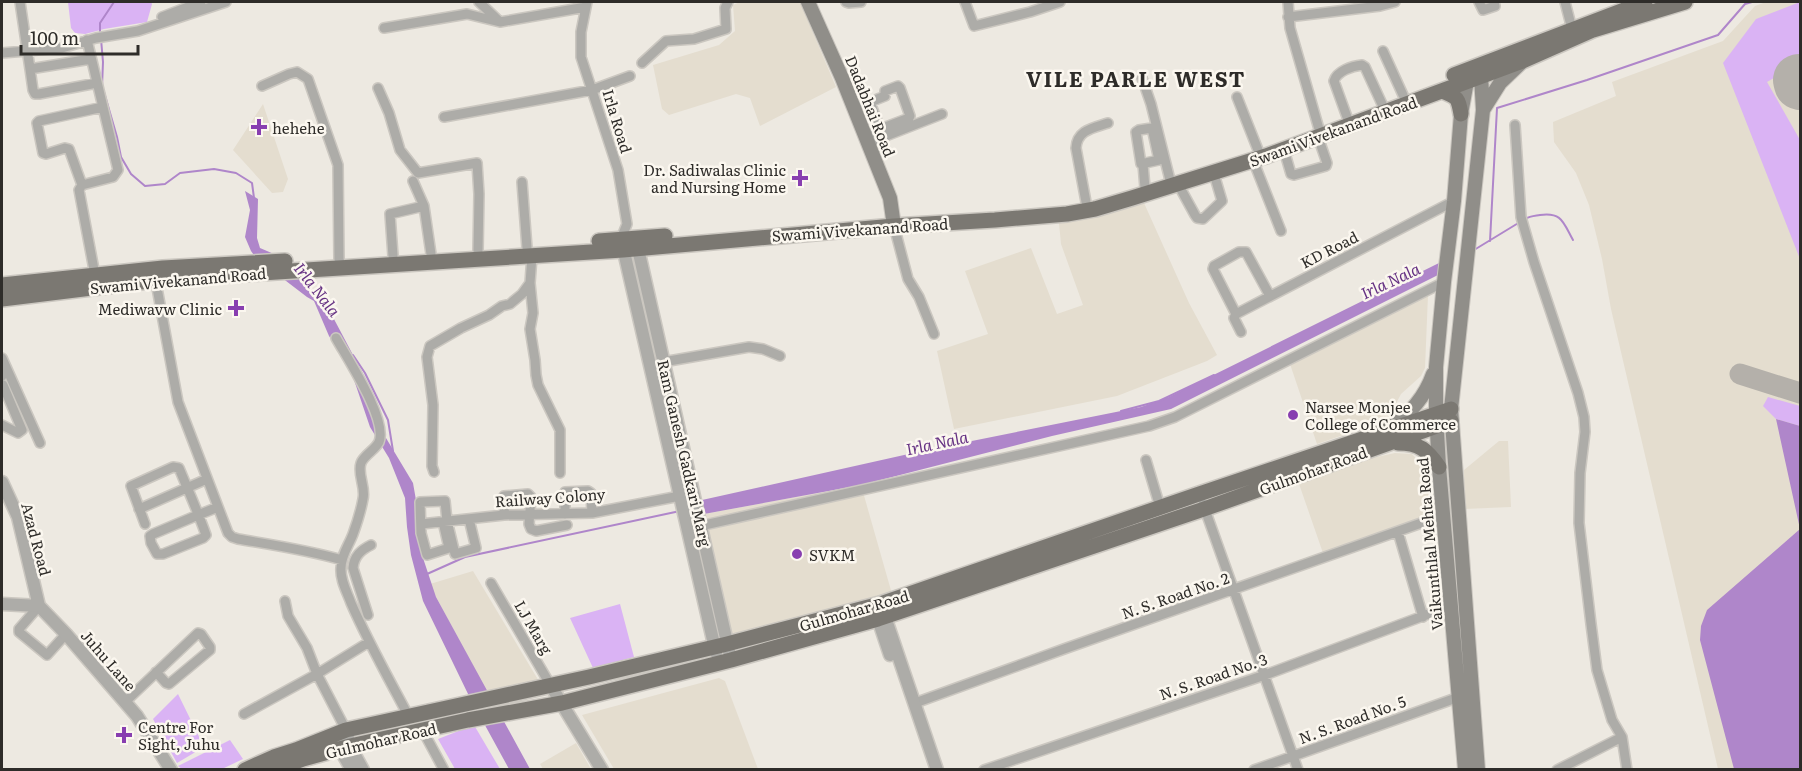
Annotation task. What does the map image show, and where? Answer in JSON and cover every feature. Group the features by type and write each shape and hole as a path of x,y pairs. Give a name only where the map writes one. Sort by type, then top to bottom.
{"main road":[{"name":"Dadabhai Road","path":"808,2 842,78 890,198 896,224"},
{"name":"Dadabhai Road","path":"815,2 865,104 894,196 896,224"},
{"name":"Swami Vivekanand Road","path":"2,285 95,275 155,274 530,252 629,240 1066,214 1095,209 1442,91 1572,28 1645,2"},
{"name":"Swami Vivekanand Road","path":"896,224 1061,206 1214,174 1253,157 1284,150 1319,134 1347,117 1403,95 1525,60 1593,30 1685,2"},
{"path":"1483,110 1500,83 1525,60"},
{"name":"Vaikunthlal Mehta Road","path":"1465,770 1439,467 1483,110 1475,75"},
{"name":"Vaikunthlal Mehta Road","path":"1475,75 1461,114 1436,367 1444,417 1479,770"},
{"path":"1442,91 1458,100 1461,114"},
{"path":"1459,136 1480,138"},
{"name":"Swami Vivekanand Road","path":"340,263 393,256 478,251 530,252"},
{"name":"Swami Vivekanand Road","path":"2,299 155,274"},
{"path":"1436,367 1430,382 1415,405 1387,437 1423,448 1439,467"},
{"name":"Gulmohar Road","path":"254,768 410,717 459,704 551,686 720,646 882,614 1160,507 1199,494 1280,474 1444,417"},
{"name":"Gulmohar Road","path":"274,770 342,740 423,731 468,720 562,703 725,661 882,614 1204,509 1280,474"}],"street":[{"path":"20,2 33,90 37,94 97,83"},
{"path":"2,53 62,48 92,39 138,31 200,5 226,2"},
{"path":"479,2 500,22"},
{"path":"642,63 666,42 694,39 726,29 725,8 728,2"},
{"path":"846,2 861,2"},
{"path":"965,2 974,26 1060,2"},
{"path":"1026,2 1030,12"},
{"path":"1284,150 1294,175 1326,166 1290,28 1288,2"},
{"path":"1288,17 1380,6 1395,2"},
{"path":"1479,2 1483,10 1498,2"},
{"path":"1565,2 1572,28"},
{"path":"384,28 467,14 500,22 586,4"},
{"name":"Irla Road","path":"586,4 581,32 580,57 618,171 629,240"},
{"path":"92,39 91,59 118,173 113,177 82,185 79,190 95,275"},
{"path":"1383,51 1403,95"},
{"path":"30,69 91,59"},
{"path":"1347,117 1334,81 1337,74 1357,65 1365,67 1382,104"},
{"path":"262,86 297,72 308,79 338,165 340,263"},
{"path":"444,117 592,90 630,76"},
{"path":"1142,78 1174,182 1197,218 1203,219 1222,201 1214,174"},
{"path":"865,104 885,96 885,91 898,86 910,116 908,123"},
{"path":"378,88 389,113 400,150 418,173 477,163 478,251"},
{"path":"1237,97 1260,191"},
{"path":"82,185 69,149 44,153 37,123 103,107"},
{"path":"874,134 942,114"},
{"path":"874,134 908,123"},
{"path":"1086,202 1076,140 1082,132 1108,123"},
{"path":"1515,125 1522,221 1584,417 1585,439 1580,473 1579,523 1597,670 1612,720 1622,736 1626,770"},
{"path":"1253,157 1281,231"},
{"path":"1143,164 1145,188"},
{"path":"413,181 424,206 431,254"},
{"path":"522,182 530,252 533,313 530,329 536,360 536,375 538,385 560,430 560,473"},
{"name":"KD Road","path":"1236,314 1454,201"},
{"path":"393,256 390,214 424,206"},
{"path":"896,224 908,279 919,297 934,334"},
{"name":"Ram Ganesh Gadkari Marg","path":"629,240 663,362 720,646"},
{"name":"Ram Ganesh Gadkari Marg","path":"629,240 681,499 692,510 700,526 720,646"},
{"path":"1240,332 1234,318 1236,314 1213,269 1214,266 1239,252 1246,252 1270,296"},
{"path":"155,274 178,402 228,533 232,537 342,560"},
{"path":"700,526 1149,426 1175,417 1443,282"},
{"path":"434,472 432,466 433,405 427,357 430,346 502,306 510,304 530,283"},
{"path":"336,338 371,401 378,421 380,438 378,444 361,462 364,498 353,533 346,546 341,576 369,642 410,717"},
{"path":"663,362 748,347 763,349 780,356"},
{"path":"2,358 4,380 22,430 11,431 2,425"},
{"path":"4,380 40,443"},
{"path":"1146,460 1160,507"},
{"path":"145,524 131,490 132,485 173,467 179,468 198,515 206,536 163,554 157,554 150,536 198,515 218,507"},
{"path":"139,509 207,479"},
{"name":"Azad Road","path":"2,483 18,517 39,606"},
{"path":"565,514 565,492 588,491 591,493 592,513"},
{"path":"504,515 504,496 528,494 531,497 529,524 533,531 567,525"},
{"path":"1199,494 1298,770"},
{"name":"Railway Colony","path":"421,524 504,515 592,513 681,499"},
{"path":"445,501 445,521 449,548 426,554 418,503 445,501"},
{"name":"N. S. Road No. 2","path":"915,703 1444,515"},
{"path":"445,521 454,553 457,554 476,548 469,519"},
{"path":"1398,532 1423,617"},
{"path":"368,615 354,571 354,562 362,549 371,545"},
{"path":"341,576 354,571"},
{"name":"LJ Marg","path":"491,583 551,686"},
{"path":"285,601 288,616 307,648 352,770"},
{"path":"2,604 39,606"},
{"path":"39,606 19,628 19,632 47,655 66,634"},
{"name":"Juhu Lane","path":"39,606 137,716 171,770"},
{"name":"N. S. Road No. 3","path":"984,770 1265,675 1450,606"},
{"path":"882,614 915,703 936,770"},
{"path":"882,614 929,770"},
{"path":"125,702 156,672 198,633 210,648 169,684 156,672"},
{"path":"244,714 369,642"},
{"path":"720,646 725,661"},
{"path":"551,686 602,770"},
{"name":"N. S. Road No. 5","path":"1254,770 1459,697"},
{"path":"423,731 444,770"},
{"path":"1557,770 1622,736"},
{"path":"342,740 363,770"}],"shaded area":[{"path":"68,2 151,2 152,4 147,22 85,34 75,33 71,28"},
{"path":"740,2 800,2 836,87 760,126 750,98 736,94 669,115 662,109 653,65 719,45 735,31 733,5"},
{"path":"1766,2 1800,2 1800,769 1718,769 1589,205 1576,173 1554,142 1553,122 1616,96 1612,82 1723,41 1755,6"},
{"path":"1800,2 1800,63 1767,82 1800,140 1800,259 1723,63 1756,19"},
{"name":"hehehe","path":"263,104 288,179 283,192 272,193 233,150"},
{"name":"Irla Nala","path":"245,191 258,199 257,238 260,248 274,254 290,255 307,284 326,304 362,372 377,423 413,483 422,555 436,597 530,769 509,769 469,696 423,601 411,555 405,498 389,458 370,427 351,371 329,336 314,301 256,258 251,251 245,237 250,210"},
{"path":"1144,203 1189,303 1217,355 1117,396 954,429 937,351 988,334 965,271 1031,248 1057,314 1083,305 1061,244 1059,223"},
{"path":"1441,262 1438,275 1171,409 1052,436 861,485 704,514 702,500 922,451 1141,407 1169,397"},
{"path":"1428,295 1425,368 1421,376 1401,394 1389,417 1379,423 1317,444 1290,364"},
{"path":"1768,397 1800,406 1800,426 1776,419 1763,406"},
{"path":"1776,419 1800,426 1800,529"},
{"path":"1499,441 1508,441 1511,507 1464,509 1464,470"},
{"path":"1395,453 1412,454 1420,463 1432,505 1428,516 1418,522 1323,553 1298,481"},
{"name":"SVKM","path":"861,485 892,594 731,635 704,514"},
{"path":"1800,529 1800,769 1734,769 1700,640 1701,626 1707,610"},
{"path":"473,571 540,683 487,692 430,584"},
{"path":"620,604 634,657 593,668 570,618"},
{"path":"719,678 725,681 758,769 614,769 582,715"},
{"path":"178,694 204,747 177,763 153,719"},
{"path":"474,725 500,769 455,769 438,739"},
{"path":"230,740 243,759 222,769 182,769 178,766"},
{"path":"576,743 591,769 543,769 540,764"}],"waterway":[{"name":"Irla Nala","path":"100,33 100,23 114,2"},
{"path":"1490,241 1497,108 1718,35 1745,4 1752,2"},
{"name":"Irla Nala","path":"101,39 102,87"},
{"name":"Irla Nala","path":"104,92 121,157 131,174 145,186 165,184 180,173 214,169 236,173 252,183 254,198"},
{"name":"Irla Nala","path":"1525,219 1532,216 1553,215 1564,223 1573,240"},
{"name":"Irla Nala","path":"1474,250 1520,222"},
{"name":"Irla Nala","path":"353,355 365,373 388,420 393,451"},
{"name":"Irla Nala","path":"1121,411 1159,401 1214,375"},
{"name":"Irla Nala","path":"427,574 465,557 680,511"}],"taxiway":[{"path":"1740,374 1800,393"}],"runway":[{"path":"1799,80 1800,84"}],"place":[{"name":"hehehe","path":"259,127"},
{"name":"Dr. Sadiwalas Clinic and Nursing Home","path":"800,178"},
{"name":"Mediwavw Clinic","path":"236,308"},
{"name":"Narsee Monjee College of Commerce","path":"1293,415"},
{"name":"SVKM","path":"797,554"},
{"name":"Centre For Sight, Juhu","path":"124,735"}],"district":[{"name":"VILE PARLE WEST","path":"1136,77"}]}
